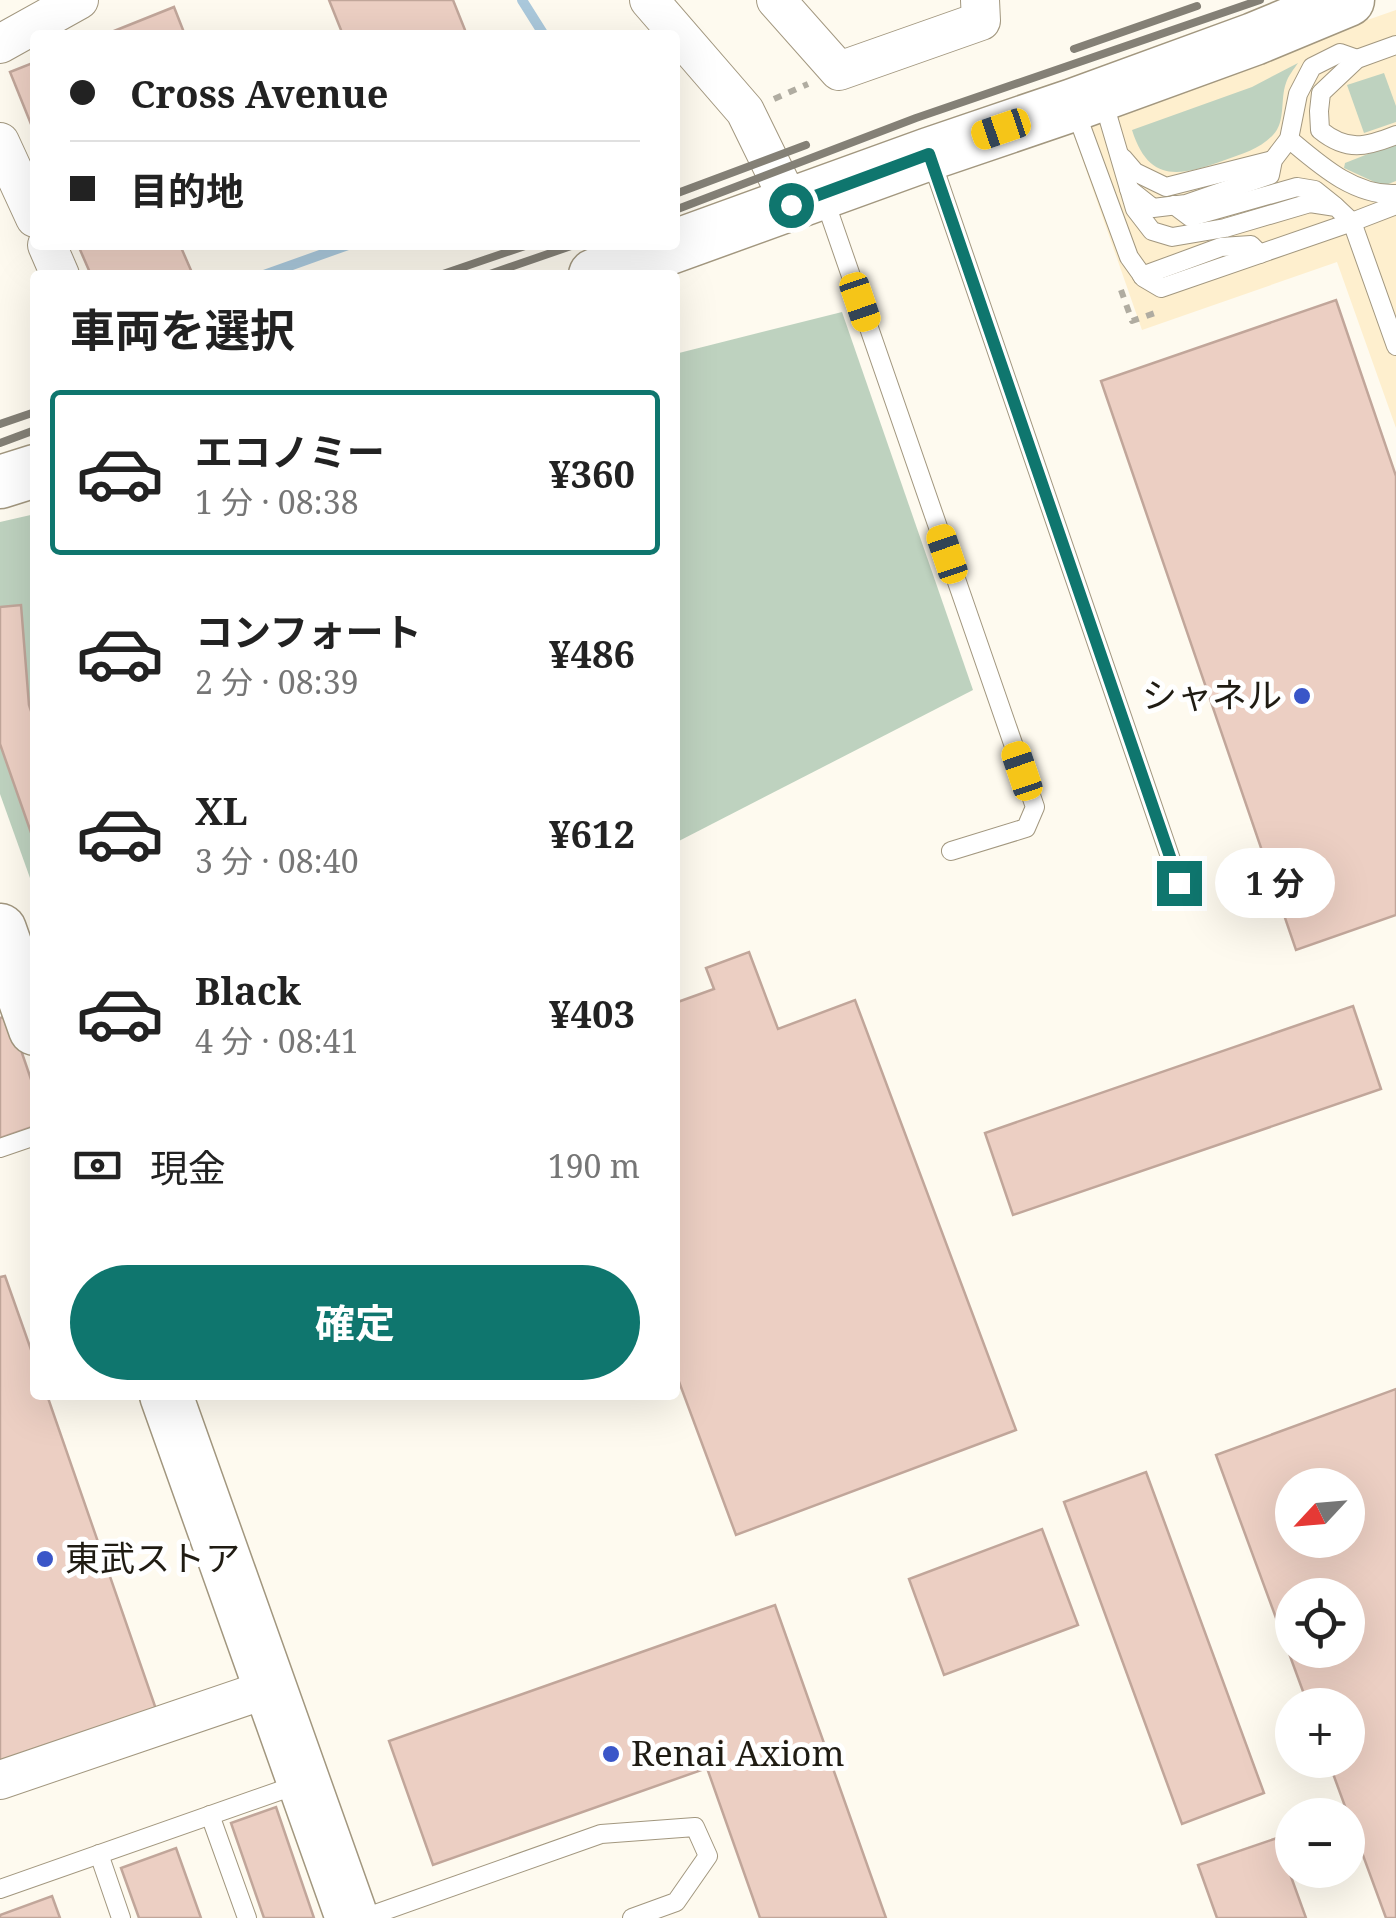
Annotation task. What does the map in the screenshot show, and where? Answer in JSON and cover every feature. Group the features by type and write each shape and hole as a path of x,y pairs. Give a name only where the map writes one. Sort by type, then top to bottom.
{"street":[{"path":"0,44 79,0"},
{"path":"648,0 674,30"},
{"path":"776,0 840,71 981,21 980,0"},
{"path":"680,245 1254,39 1348,0"},
{"path":"680,37 745,111 807,199"},
{"path":"0,142 30,207"},
{"path":"609,270 665,250"},
{"path":"0,482 30,473"},
{"path":"0,930 30,1014"},
{"path":"168,1400 352,1918"},
{"path":"0,1780 270,1688"}],"lane":[{"path":"1396,46 1356,59 1321,93 1318,111 1320,130 1331,140 1352,147 1396,135"},
{"path":"1128,188 1153,208 1186,204 1270,175 1274,160 1289,139 1298,94 1312,67 1340,53 1356,59"},
{"path":"1087,100 1116,150 1135,172 1166,187 1274,160"},
{"path":"1087,100 1129,257 1142,276 1161,288 1396,205"},
{"path":"1289,139 1319,164 1360,189 1396,194"},
{"path":"1116,150 1135,209 1152,231 1172,236 1225,228 1310,203 1336,207"},
{"path":"929,154 1179,883"},
{"path":"1174,206 1190,217 1297,186 1316,190 1358,220 1396,314"},
{"path":"807,199 1035,807 1026,828 951,851"},
{"path":"1358,220 1396,346"},
{"path":"0,1148 30,1138"},
{"path":"0,1889 304,1782"},
{"path":"210,1815 246,1918"},
{"path":"364,1918 601,1834 695,1827 708,1856 676,1902 632,1918"},
{"path":"99,1854 121,1918"}],"path":[{"path":"745,111 840,71"}],"shaded area":[{"path":"1396,10 1396,428 1337,262 1142,330 1070,124"}],"green space":[{"path":"1298,63 1286,83 1277,130 1257,147 1209,166 1180,172 1157,167 1139,147 1132,130 1252,87"},
{"path":"1384,73 1396,106 1396,122 1364,133 1347,85"},
{"path":"1396,143 1396,181 1383,186 1344,168 1345,163"},
{"path":"842,312 973,690 680,840 680,353"},
{"path":"30,515 30,878 0,794 0,522"}],"building":[{"path":"329,0 453,0 465,30 341,30"},
{"path":"174,7 183,30 116,30"},
{"path":"30,64 30,122 10,72"},
{"path":"80,250 182,250 191,270 89,270"},
{"name":"シャネル","path":"1336,300 1396,476 1396,915 1296,950 1101,381"},
{"path":"21,605 30,708 30,830 0,744 0,607"},
{"path":"749,952 778,1029 855,1000 1016,1430 736,1535 680,1384 680,1001 714,989 706,968"},
{"path":"1353,1006 1381,1089 1013,1215 985,1133"},
{"path":"9,1015 30,1076 30,1128 0,1138 0,1018"},
{"path":"5,1276 30,1347 30,1400 49,1400 157,1712 0,1767 0,1277"},
{"path":"1396,1389 1396,1918 1386,1918 1365,1861 1365,1798 1342,1798 1335,1778 1365,1778 1365,1688 1302,1688 1294,1668 1365,1668 1365,1578 1275,1578 1275,1615 1216,1455"},
{"path":"1146,1472 1264,1793 1182,1824 1064,1502"},
{"path":"1042,1529 1078,1625 944,1675 909,1579"},
{"name":"Renai Axiom","path":"775,1605 886,1918 760,1918 707,1768 433,1865 389,1741"},
{"path":"276,1807 314,1918 264,1918 231,1823"},
{"path":"1275,1839 1275,1888 1295,1888 1306,1918 1217,1918 1198,1865"},
{"path":"176,1848 201,1918 139,1918 121,1868"},
{"path":"52,1896 60,1918 0,1918 0,1915"}],"waterway":[{"path":"522,0 541,30"},
{"path":"278,270 334,250"}],"railway":[{"path":"680,208 916,118 1260,0"},
{"path":"1074,49 1197,6"},
{"path":"680,192 806,145"},
{"path":"455,270 513,250"},
{"path":"502,270 560,250"},
{"path":"0,424 30,414"},
{"path":"0,443 30,432"}],"place":[{"name":"シャネル","path":"1302,696"},
{"name":"東武ストア","path":"45,1559"},
{"name":"Renai Axiom","path":"611,1754"}],"route":[{"path":"791,205 929,154 1179,883"}]}
